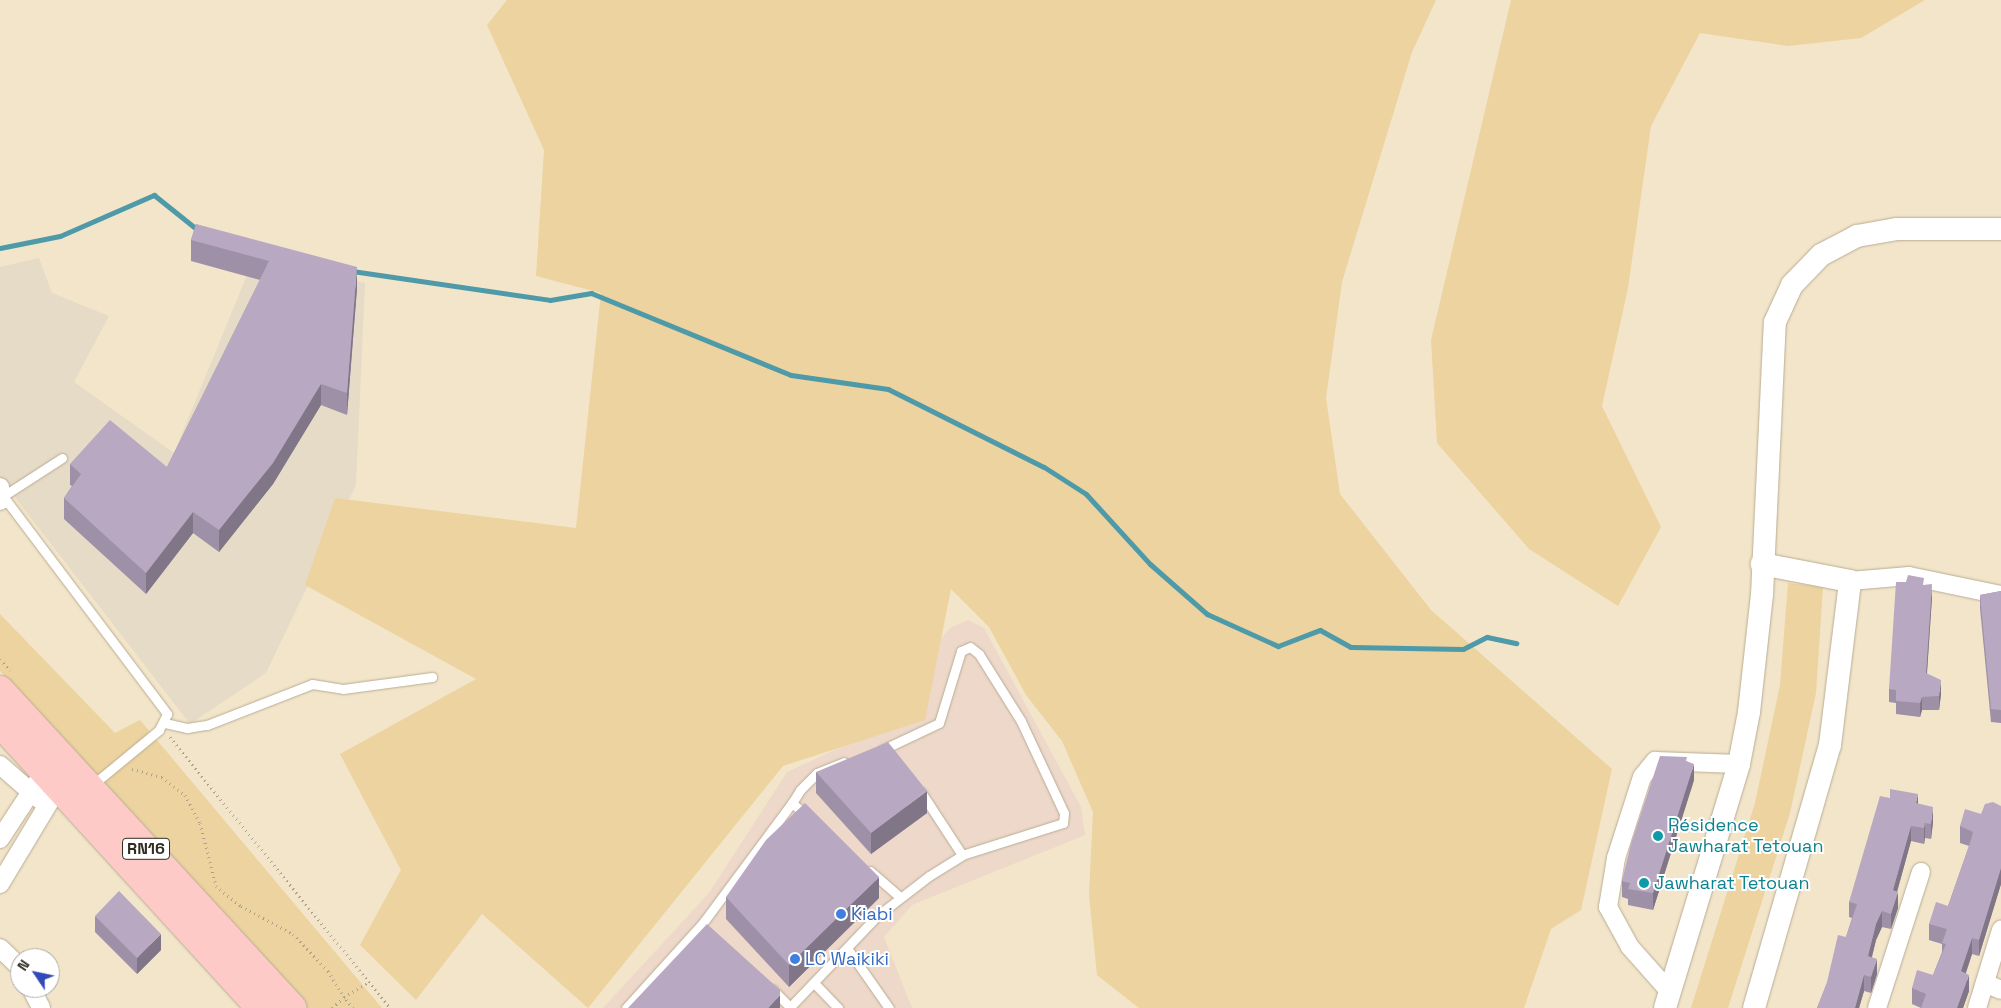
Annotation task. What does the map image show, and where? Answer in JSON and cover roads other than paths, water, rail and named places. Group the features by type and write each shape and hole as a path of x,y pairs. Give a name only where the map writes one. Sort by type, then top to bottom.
{"highway":[{"name":"RN16","path":"0,690 292,1008"},
{"name":"RN16","path":"0,723 45,790 260,1008"}],"street":[{"path":"1667,1000 1739,764 1758,648 1770,362 1775,322 1792,285 1821,255 1857,236 1898,229 2001,229"},
{"path":"1762,564 1850,580 1908,576 2001,595"},
{"path":"1754,1008 1830,745 1850,580"},
{"path":"1667,1000 1630,947 1608,908 1616,858 1642,777 1655,761 1739,764"},
{"path":"0,765 45,790"},
{"path":"0,839 45,790"},
{"path":"0,884 45,790"},
{"path":"1877,1008 1921,872"},
{"path":"1977,1008 2001,930"},
{"path":"0,948 10,958"},
{"path":"1985,983 2001,990"}],"lane":[{"path":"62,458 1,495 167,709 163,724 89,788"},
{"path":"764,981 791,1007 900,897 962,855 1049,831 1065,818 1021,721 979,654 970,648 961,652 940,723 891,747 874,752"},
{"path":"163,724 187,728 207,725 312,684 343,688 432,677"},
{"path":"891,747 896,755"},
{"path":"626,1008 706,928 792,803 817,772 856,758"},
{"path":"913,780 962,855"},
{"path":"792,803 813,822"},
{"path":"864,865 900,897"},
{"path":"848,948 889,1008"},
{"path":"814,983 838,1008"}],"waterway":[{"path":"0,248 60,236 154,195 199,231"},
{"path":"352,271 550,300 591,293 791,375 888,389 1044,467 1086,494 1150,564 1207,614 1278,646 1320,630 1351,647 1463,649 1487,637 1516,643"}],"place":[{"name":"Résidence Jawharat Tetouan","path":"1658,836"},
{"name":"Jawharat Tetouan","path":"1644,883"},
{"name":"Kiabi","path":"841,914"},
{"name":"LC Waikiki","path":"795,959"}]}
